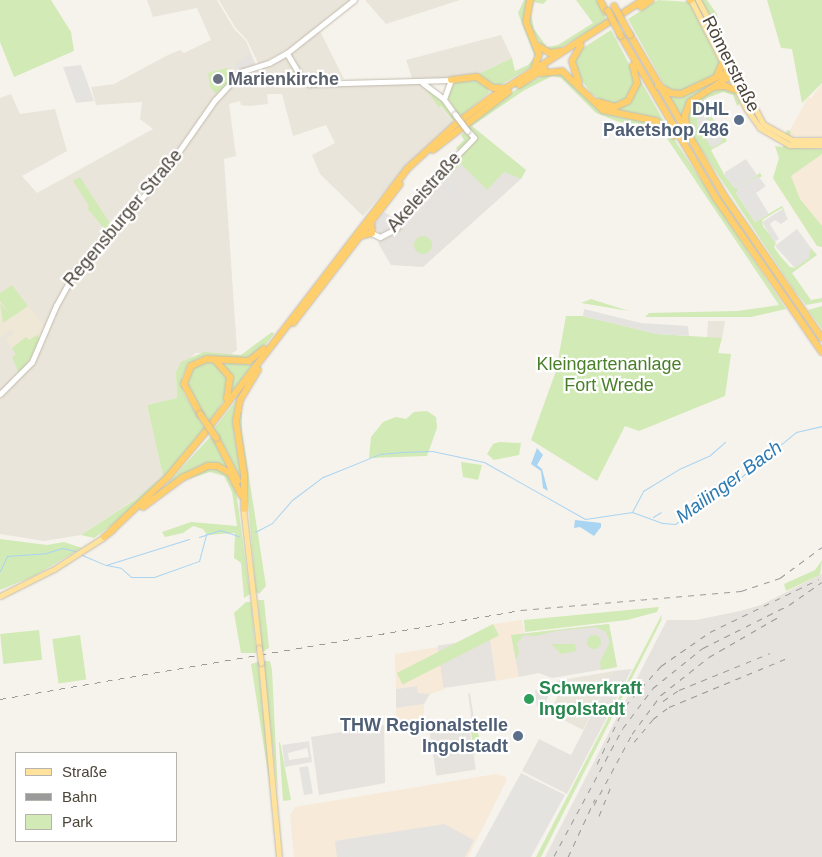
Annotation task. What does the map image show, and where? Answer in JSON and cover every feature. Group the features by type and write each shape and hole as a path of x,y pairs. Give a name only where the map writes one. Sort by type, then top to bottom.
{"highway":[{"path":"530,0 526,22 537,45 540,57 533,73"},
{"path":"601,0 632,59 682,146 822,352"},
{"path":"104,537 168,477 407,169 456,124 489,99 581,45 646,1"},
{"path":"137,512 183,465 408,174 438,145 470,119 533,73 567,49 646,1"},
{"path":"613,3 657,85 688,137 822,338"},
{"path":"620,36 695,164"},
{"path":"537,45 550,53 567,49"},
{"path":"581,45 572,61 581,87"},
{"path":"593,100 615,107 628,101 637,83 632,59"},
{"path":"717,78 723,62"},
{"path":"533,73 562,70 603,110 616,115 660,123 682,146"},
{"path":"657,85 677,94 731,74"},
{"path":"688,137 685,118 688,106 710,87 731,74"},
{"path":"451,80 477,77 499,89 512,84"},
{"path":"489,99 491,86"},
{"path":"710,87 725,86 738,91"},
{"path":"359,236 372,232 372,220"},
{"path":"241,496 231,464 185,390 185,374 197,361 249,361 288,323"},
{"path":"215,360 225,369 231,382 221,411"},
{"path":"244,509 244,474 236,435 236,413 243,392 258,370"},
{"path":"111,531 182,478 208,466 226,470 241,496"}],"main road":[{"name":"Römerstraße","path":"691,0 723,62 757,116 768,128 792,140 822,140"},
{"name":"Römerstraße","path":"698,0 738,91 750,114 766,134 790,145 822,146"},
{"path":"241,496 261,663 280,857"},
{"path":"0,596 75,556 104,537"}],"street":[{"path":"354,0 287,53 304,81 309,84 451,80 444,99"},
{"name":"Regensburger Straße","path":"0,394 32,362 56,306 75,272 161,177 209,107 241,72 287,53"},
{"name":"Akeleistraße","path":"372,232 380,237 396,229 424,188 474,138 444,99 422,82"}],"shaded area":[{"path":"147,0 217,0 234,29 246,41 256,65 243,69 240,75 285,55 304,85 414,84 406,60 501,35 512,58 478,74 421,81 453,122 408,164 363,216 320,174 312,155 335,143 326,125 293,136 282,94 267,94 268,104 249,106 241,105 240,101 229,104 236,156 224,159 237,350 229,355 196,353 176,372 177,398 147,405 163,476 150,489 81,535 44,541 0,534 0,98 11,94 20,114 55,109 67,151 22,176 37,193 153,129 140,119 142,102 96,105 91,87 114,84 166,56 180,50 184,53 211,40 197,8 153,17"},
{"path":"219,0 359,0 320,31 344,79 304,80 286,50 259,65 247,40 235,27"},
{"path":"365,0 460,0 386,24"},
{"path":"250,53 254,64 237,74 236,63"},
{"path":"81,65 94,101 76,103 63,67"},
{"path":"822,84 822,137 787,136 808,97 811,98"},
{"path":"702,111 722,139 722,142 712,148 697,126 697,114"},
{"path":"788,148 822,149 822,247 817,246 775,182 782,173"},
{"path":"746,159 757,175 738,188 734,188 725,176 725,172"},
{"path":"461,164 504,172 521,179 423,267 391,265 378,243 380,239 397,230 418,198 445,170 449,175"},
{"path":"758,176 766,186 756,193 769,214 755,222 736,193 738,188"},
{"path":"446,178 467,200 461,205 440,184"},
{"path":"783,209 788,219 781,224 775,220 770,224 779,239 774,242 762,222"},
{"path":"384,212 399,221 390,232 380,234 373,226"},
{"path":"797,229 811,248 809,258 795,268 775,246"},
{"path":"12,285 44,327 40,339 29,340 26,337 12,348 6,340 14,333 11,329 1,337 0,335 0,293"},
{"path":"584,309 641,323 688,326 689,336 656,334 583,316"},
{"path":"708,321 725,321 722,338 707,339"},
{"path":"822,574 822,857 545,857 667,620 696,620 761,605"},
{"path":"522,620 524,633 511,635 519,677 496,681 490,638 498,636 493,624"},
{"path":"609,624 617,667 552,678 539,673 519,677 511,635"},
{"path":"490,638 496,681 444,688 438,645"},
{"path":"438,647 445,689 430,694 418,693 416,686 396,689 395,654"},
{"path":"632,669 567,794 522,771 539,739 571,755 614,671"},
{"path":"614,671 583,730 550,713 558,695 556,681"},
{"path":"417,686 418,693 430,694 424,704 396,708 396,689"},
{"path":"547,686 548,697 544,706 537,707 535,690"},
{"path":"470,693 475,725 433,731 472,723 468,694"},
{"path":"424,704 423,729 396,734 396,708"},
{"path":"384,725 385,783 319,795 311,737"},
{"path":"469,726 476,769 436,776 429,732"},
{"path":"309,741 312,762 285,767 282,745","holes":["307,748 309,757 289,760 288,753"]},
{"path":"308,766 313,794 304,795 299,768"},
{"path":"521,773 565,795 531,857 475,857"},
{"path":"496,774 506,777 506,781 468,857 294,857 290,815 295,807"},
{"path":"444,824 474,840 465,857 337,857 335,841"}],"green space":[{"path":"0,0 51,0 71,32 74,51 14,77 0,42"},
{"path":"524,0 529,0 524,22 537,50 533,66 497,87 478,74 512,58 515,71 528,65 535,57 518,13"},
{"path":"533,0 547,0 543,4 534,2 531,14 534,29 547,47 558,45 593,23 576,0 597,0 607,21 558,49 550,51 542,47 530,26 529,20"},
{"path":"658,0 689,2 719,62 716,75 687,90 674,92 665,86 628,19"},
{"path":"701,0 707,0 717,14 721,36 737,69"},
{"path":"767,0 822,0 822,83 802,103 792,49 781,48"},
{"path":"611,30 636,77 631,96 617,105 600,100 591,93 577,74 575,59 583,48"},
{"path":"227,68 234,74 232,79 216,94 210,87 208,73"},
{"path":"559,71 602,111 618,117 649,120 670,133 786,309 751,317 645,317 649,313 738,311 779,305 666,137 648,125 619,122 596,113 561,78 552,76 523,91 472,126 526,170 521,179 504,172 487,190 461,164 449,176 445,170 461,154 456,148 464,140 461,135 469,128 466,124 520,87 546,74"},
{"path":"639,78 664,124 623,114 604,106 630,102"},
{"path":"720,79 689,101 683,120 667,94 673,96"},
{"path":"476,80 488,87 489,93 460,117 448,99 449,88 455,82"},
{"path":"423,85 438,96 455,119 453,121 441,106 439,108"},
{"path":"717,88 733,90 740,104 737,106 733,95 723,92 707,98 703,104 721,131 718,132 707,114 721,140 722,133 727,141 711,150 725,176 738,188 760,173 762,176 736,193 755,222 782,206 787,215 782,208 762,220 763,226 776,243 774,247 790,267 795,268 811,248 817,255 792,273 811,300 822,298 822,302 806,305 794,290 691,134 687,117 691,104"},
{"path":"787,130 791,131 787,148 822,149 822,154 791,176 800,199 822,226 822,247 817,246 773,178 779,158 775,146 783,147"},
{"path":"80,177 111,225 106,231 87,208 89,206 73,181"},
{"path":"423,236 431,241 432,245 427,253 423,254 415,249 414,245 419,237"},
{"path":"12,285 28,306 3,323 0,303 9,313 0,301 0,293"},
{"path":"591,299 597,301 629,311 581,303"},
{"path":"822,306 822,329 808,310"},
{"name":"Kleingartenanlage Fort Wrede","path":"566,316 583,316 657,334 722,338 718,353 731,354 725,396 639,431 625,426 597,481 531,440 556,371"},
{"path":"272,332 274,334 263,348 249,358 202,357 188,364 182,377 183,392 205,428 165,477 126,515 94,538 81,535 136,499 163,476 147,405 177,398 176,372 181,362 204,352 241,355"},
{"path":"37,335 40,339 35,351 19,374 12,357 16,354 12,348 26,337 29,340"},
{"path":"259,356 231,394 232,380 222,362 245,363"},
{"path":"205,361 217,364 229,379 226,397 209,423 188,391 187,377 191,369"},
{"path":"238,398 234,431 243,487 230,457 213,430"},
{"path":"427,411 436,417 437,428 427,456 369,458 371,437 383,422 396,417 406,419 414,412"},
{"path":"240,412 242,412 242,432 266,586 259,594 256,592 246,481 238,435"},
{"path":"211,436 234,475 214,464 159,493"},
{"path":"499,442 521,443 519,455 494,460 487,454 493,444"},
{"path":"461,462 482,465 478,480 463,477"},
{"path":"213,467 228,473 236,491 250,594 244,598 241,563 234,558 235,533 207,535 203,529 193,526 183,533 165,537 162,532 191,522 237,526 232,492 224,476 210,472 189,479 187,476"},
{"path":"0,539 47,545 64,542 82,548 34,576 0,590"},
{"path":"822,560 820,575 786,591 784,584 815,570"},
{"path":"258,600 264,600 269,648 262,652"},
{"path":"246,602 251,602 256,653 241,653 234,613"},
{"path":"659,607 657,612 627,620 525,632 524,620"},
{"path":"662,614 661,621 541,857 536,857"},
{"path":"493,624 499,636 403,685 397,673"},
{"path":"609,624 617,667 601,670 600,662 610,642 606,632 596,627 556,631 536,636 524,635 517,643 519,653 516,660 511,635"},
{"path":"39,630 42,660 3,664 0,634"},
{"path":"80,635 86,680 59,683 52,639"},
{"path":"591,635 597,635 601,642 597,649 591,649 587,645 587,639"},
{"path":"551,644 575,644 576,651 561,654"},
{"path":"263,661 270,661 272,670 278,794"},
{"path":"258,662 272,799 251,664"},
{"path":"474,718 480,740 475,741 475,757 470,726 475,725"},
{"path":"279,743 291,800 283,801"}],"water":[{"path":"537,448 543,455 537,465 542,469 548,491 543,488 541,471 531,464"},
{"path":"575,520 601,523 601,527 594,536 580,527 574,528"}],"waterway":[{"name":"Mailinger Bach","path":"255,532 272,523 292,500 323,477 380,454 432,451 484,462 585,519 632,512 663,523 675,524 735,482 796,432 822,426"},
{"path":"632,512 643,491 679,469 710,455 725,442"},
{"path":"653,517 661,512"},
{"name":"Mailinger Bach","path":"199,537 220,530 239,536"},
{"path":"106,565 121,568 131,577 154,577 199,561 206,534"},
{"name":"Mailinger Bach","path":"82,555 106,565 189,539"},
{"name":"Mailinger Bach","path":"0,571 7,556 46,553 62,548 76,551"}],"railway":[{"path":"0,699 521,610 741,591 780,578 822,547"},
{"path":"597,764 625,706 661,666 710,632 819,579"},
{"path":"554,856 623,728 653,688 703,648 789,605 822,582"},
{"path":"594,805 632,734 661,695 709,657 780,616"},
{"path":"663,701 679,690 770,653"},
{"path":"634,742 653,719 669,707 785,659"},
{"path":"599,816 612,784"},
{"path":"568,857 595,799"}],"place":[{"name":"Marienkirche","path":"218,79"},
{"name":"DHL Paketshop 486","path":"739,120"},
{"name":"Schwerkraft Ingolstadt","path":"529,699"},
{"name":"THW Regionalstelle Ingolstadt","path":"518,736"}]}
